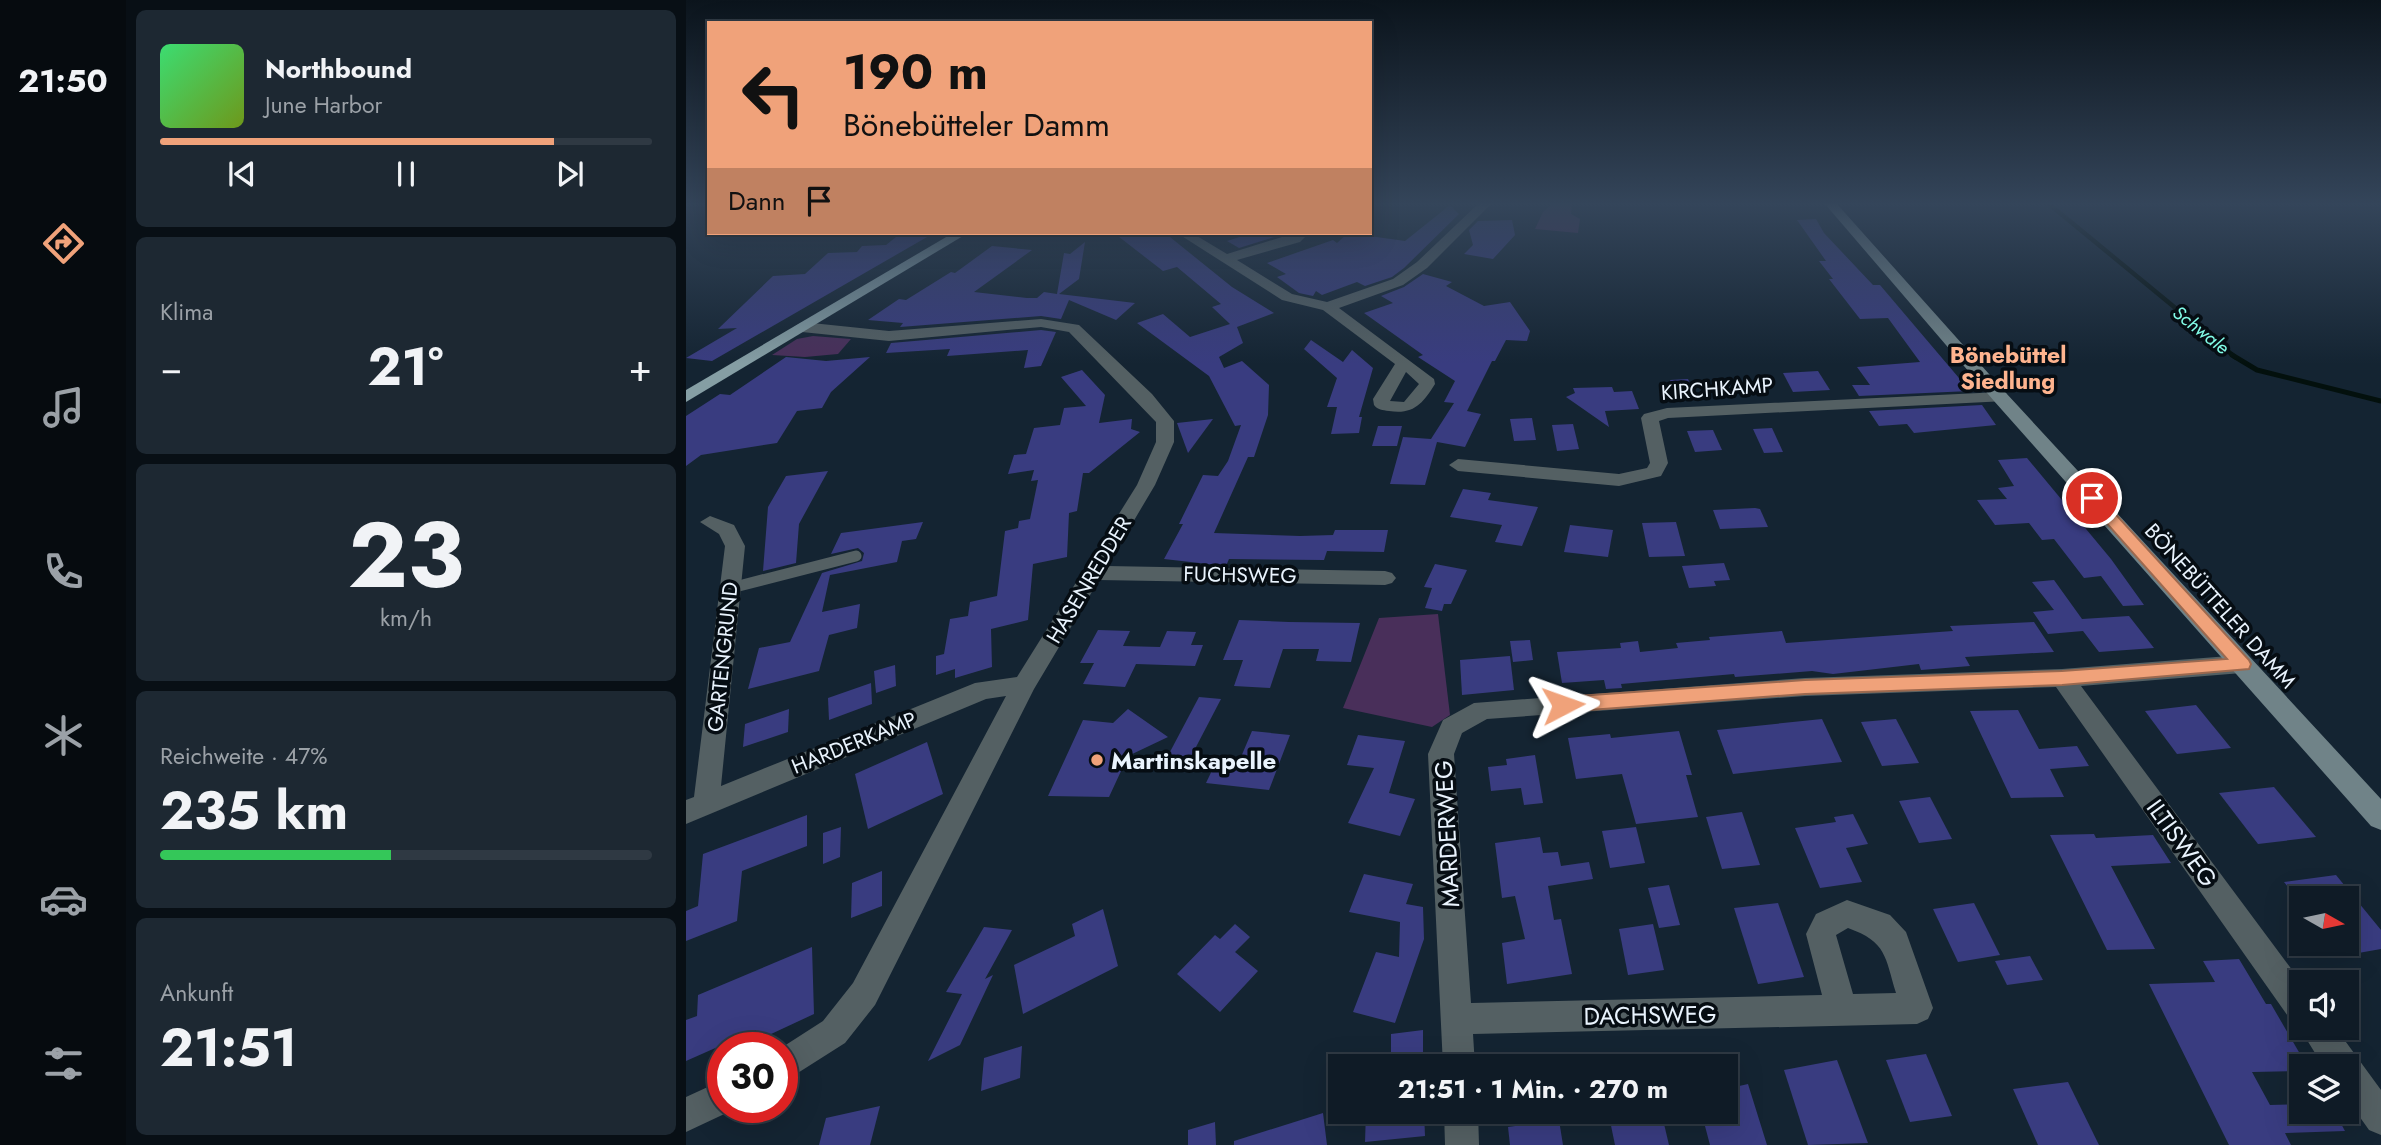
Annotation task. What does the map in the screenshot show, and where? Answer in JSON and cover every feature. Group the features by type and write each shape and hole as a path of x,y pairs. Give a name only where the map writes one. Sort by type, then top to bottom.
{"main road":[{"path":"686,397 920,257"}],"street":[{"path":"1223,257 1287,297 1328,307 1404,363"},
{"path":"1226,259 1231,257"},
{"path":"1328,307 1398,282 1430,257"},
{"name":"BÖNEBÜTTELER DAMM","path":"1878,257 2000,397 2381,818"},
{"name":"HASENREDDER","path":"798,1056 834,1032 864,994 1024,685 1146,485 1165,442 1165,421 1146,398 1074,328 1041,323 889,336 802,327"},
{"name":"KIRCHKAMP","path":"1458,465 1619,480 1636,478 1654,472 1659,463 1650,418 1667,412 2000,397"},
{"name":"GARTENGRUND","path":"696,808 735,546 727,530 710,522"},
{"name":"FUCHSWEG","path":"1094,573 1385,578"},
{"name":"MARDERWEG","path":"1458,1054 1441,754 1452,727 1483,710 1805,687 2062,678 2242,664"},
{"name":"ILTISWEG","path":"2062,678 2289,991"},
{"name":"HARDERKAMP","path":"696,808 983,690 1024,685"},
{"name":"DACHSWEG","path":"1457,1020 1842,1012"},
{"path":"2359,1088 2381,1118"},
{"path":"686,1115 707,1105"},
{"path":"1461,1124 1462,1145"}],"lane":[{"path":"731,587 856,556"}],"shaded area":[{"path":"813,336 851,339 838,354 805,357 772,355 797,339"},
{"path":"1438,614 1450,715 1432,727 1343,708 1379,618"}],"building":[{"path":"823,257 892,257 712,361 686,358 737,328 718,329 773,276 805,274"},
{"path":"976,257 1022,257 974,292 1027,298 1037,298 1044,292 1057,294 1063,257 1082,257 1079,279 1059,294 1135,303 1116,320 1069,300 1061,319 1041,316 900,327 903,323 868,320 899,299 906,300 951,272 955,273"},
{"path":"1146,257 1195,257 1232,287 1274,313 1237,327 1243,343 1219,357 1224,368 1242,361 1269,385 1268,415 1254,457 1248,457 1214,533 1300,536 1333,535 1335,530 1388,530 1384,552 1327,551 1324,560 1229,559 1226,566 1164,559 1183,524 1179,524 1203,475 1218,476 1228,461 1241,425 1235,426 1209,376 1137,323 1163,314 1190,337 1230,324 1212,307 1221,304 1177,267 1163,271"},
{"path":"1283,257 1415,257 1392,277 1365,286 1357,282 1322,295 1316,291 1313,296 1299,293 1277,277 1286,274 1267,263"},
{"path":"1823,257 1847,257 1873,285 1880,285 1970,391 1859,396 1852,385 1870,385 1857,367 1920,362 1888,318 1860,319 1829,279 1833,279 1819,261 1826,261"},
{"path":"1423,274 1452,282 1446,286 1484,306 1510,302 1530,331 1527,341 1506,340 1495,361 1492,361 1467,411 1481,414 1465,447 1437,442 1425,485 1390,484 1403,437 1431,439 1454,403 1444,402 1455,381 1418,357 1423,355 1364,313 1393,303 1381,296 1404,287"},
{"path":"1041,330 1056,332 1041,366 1024,368 1028,350 947,356 950,349 886,353 891,343"},
{"path":"1311,340 1343,362 1352,350 1373,368 1359,417 1362,417 1359,433 1331,434 1337,407 1327,407 1337,378 1304,349"},
{"path":"786,357 826,361 870,357 831,392 822,408 797,411 777,443 701,455 686,466 686,416 720,394 730,395"},
{"path":"1082,370 1105,395 1099,423 1132,419 1131,429 1140,432 1089,473 1083,473 1077,511 1069,513 1067,557 1033,564 1028,620 991,629 992,667 955,678 955,669 936,675 936,656 944,654 950,619 968,616 970,602 997,596 1005,531 1018,528 1019,521 1030,519 1038,480 1031,481 1034,470 1008,474 1014,455 1026,454 1034,428 1060,425 1064,408 1086,406 1061,377"},
{"path":"1818,371 1830,390 1793,392 1783,373"},
{"path":"1688,379 1696,397 1677,398 1670,380"},
{"path":"1612,387 1614,392 1632,391 1639,409 1605,411 1609,427 1566,397 1575,393 1573,388"},
{"path":"1982,405 1996,425 1914,433 1907,424 1879,426 1869,411"},
{"path":"1532,418 1536,440 1514,441 1510,419"},
{"path":"1213,419 1188,453 1177,423"},
{"path":"1573,424 1579,449 1557,451 1552,425"},
{"path":"1378,426 1402,426 1397,446 1372,446"},
{"path":"1772,428 1783,452 1764,453 1753,429"},
{"path":"1713,430 1722,450 1695,452 1687,431"},
{"path":"2027,458 2111,559 2144,605 2123,606 2101,576 2084,578 2054,539 2042,540 2029,523 1995,525 1977,500 2007,499 1998,488 2014,486 1998,460"},
{"path":"828,471 799,524 796,563 763,571 768,507 786,476"},
{"path":"1463,489 1491,493 1488,500 1538,507 1522,546 1495,542 1502,525 1450,517"},
{"path":"1760,509 1768,527 1720,529 1713,510"},
{"path":"923,522 916,539 902,541 897,562 830,575 822,612 860,604 857,628 829,635 819,671 748,689 759,648 790,642 822,573 862,561 864,553 858,548 831,554 841,533"},
{"path":"1676,522 1685,556 1649,557 1642,523"},
{"path":"1570,525 1613,530 1608,557 1564,552"},
{"path":"1724,563 1730,580 1714,581 1716,586 1689,588 1682,566"},
{"path":"1435,564 1467,570 1451,604 1444,604 1442,611 1425,608 1432,588 1424,587"},
{"path":"2054,580 2082,619 2129,616 2154,648 2099,652 2083,631 2048,634 2033,612 2054,610 2032,582"},
{"path":"1239,620 1360,623 1351,662 1316,661 1319,649 1283,649 1270,688 1234,686 1243,660 1223,660"},
{"path":"2034,622 2054,652 1965,657 1970,666 1921,670 1919,664 1833,674 1812,671 1735,677 1734,674 1621,684 1622,688 1606,689 1604,680 1562,683 1557,652 1621,648 1620,643 1638,641 1640,652 1678,648 1676,643 1710,640 1709,637 1782,631 1786,643 1953,631 1950,626"},
{"path":"1098,630 1130,631 1123,646 1160,647 1167,631 1196,632 1191,645 1203,645 1195,666 1136,664 1125,687 1083,684 1094,663 1080,663"},
{"path":"1530,640 1533,660 1513,662 1510,641"},
{"path":"1510,656 1514,690 1462,695 1460,660"},
{"path":"895,665 896,686 876,693 874,671"},
{"path":"871,683 872,704 829,720 828,698"},
{"path":"1199,697 1221,699 1184,770 1162,767"},
{"path":"2196,705 2231,748 2177,754 2145,711"},
{"path":"789,709 788,732 743,747 745,724"},
{"path":"1128,709 1168,737 1128,756 1109,797 1048,796 1083,720 1113,723"},
{"path":"2018,710 2039,749 2077,746 2089,766 2050,769 2064,797 2011,798 1970,711"},
{"path":"1822,719 1842,762 1733,774 1717,730"},
{"path":"1896,719 1919,763 1882,766 1861,722"},
{"path":"1252,731 1290,735 1269,790 1206,783 1216,762 1238,764"},
{"path":"1679,731 1692,775 1686,775 1698,817 1636,824 1622,774 1576,779 1568,738 1610,734 1611,738"},
{"path":"1358,735 1405,741 1389,793 1415,799 1400,836 1348,823 1374,768 1347,765"},
{"path":"927,742 943,794 868,829 855,774"},
{"path":"1535,755 1543,803 1524,805 1521,788 1491,791 1488,767 1507,765 1506,759"},
{"path":"2274,787 2316,837 2258,844 2219,793"},
{"path":"1930,797 1952,839 1919,843 1899,801"},
{"path":"1742,812 1760,865 1722,869 1706,817"},
{"path":"1853,814 1868,844 1846,848 1862,882 1820,888 1795,828 1836,822 1834,817"},
{"path":"807,815 807,846 742,871 737,921 686,941 686,911 698,906 703,854"},
{"path":"841,827 840,857 823,864 823,833"},
{"path":"1636,827 1645,863 1610,868 1602,831"},
{"path":"2094,834 2096,838 2153,835 2171,863 2111,866 2155,949 2107,950 2050,835"},
{"path":"1540,837 1543,853 1558,852 1561,866 1589,862 1593,879 1548,886 1554,920 1561,919 1572,974 1507,984 1502,943 1525,939 1515,896 1502,898 1495,843"},
{"path":"882,871 882,906 851,918 852,883"},
{"path":"1364,874 1413,884 1406,904 1423,907 1424,939 1395,1023 1353,1012 1376,952 1399,957 1400,922 1349,912"},
{"path":"2336,875 2345,886 2289,886 2289,888 2284,882"},
{"path":"1669,885 1680,925 1659,928 1648,888"},
{"path":"1778,903 1804,977 1758,984 1734,908"},
{"path":"1974,903 2000,955 1958,962 1933,909"},
{"path":"2359,903 2381,930 2381,949 2359,953"},
{"path":"1103,909 1118,966 1023,1014 1014,965 1075,936 1072,924"},
{"path":"1235,924 1250,937 1235,952 1258,971 1220,1012 1177,974 1215,935 1220,939"},
{"path":"1653,924 1664,970 1628,975 1619,929"},
{"path":"984,927 1012,930 985,979 993,975 960,1045 928,1061 962,994 946,992"},
{"path":"812,947 814,1014 775,1032 707,1032 707,1052 686,1061 686,1020 697,1016 698,995"},
{"path":"2030,956 2043,980 2007,985 1995,961"},
{"path":"2239,959 2266,1004 2271,1004 2289,1035 2289,1040 2292,1040 2300,1054 2289,1054 2289,1071 2252,1072 2270,1105 2289,1104 2289,1124 2341,1124 2345,1131 2285,1133 2291,1145 2229,1145 2149,984 2215,982 2203,961"},
{"path":"1423,1030 1423,1054 1391,1054 1391,1034"},
{"path":"1022,1046 1020,1078 981,1091 984,1058"},
{"path":"1926,1054 1952,1116 1910,1122 1886,1060"},
{"path":"1837,1060 1868,1143 1808,1145 1784,1070"},
{"path":"2068,1082 2099,1145 2038,1145 2013,1089"},
{"path":"1748,1084 1767,1145 1710,1145 1704,1124 1738,1124 1738,1086"},
{"path":"880,1106 870,1145 819,1145 826,1118"},
{"path":"1323,1113 1327,1145 1234,1145 1234,1141"},
{"path":"1215,1122 1216,1145 1188,1145 1188,1130"},
{"path":"1366,1124 1425,1124 1425,1136 1365,1142"},
{"path":"1560,1124 1563,1145 1510,1145 1508,1127"},
{"path":"1611,1124 1664,1124 1669,1145 1615,1145"}],"waterway":[{"name":"Schwale","path":"2114,257 2234,356"},
{"name":"Schwale","path":"2234,356 2257,370 2381,401"}],"place":[{"name":"Martinskapelle","path":"1097,760"}],"district":[{"name":"Bönebüttel Siedlung","path":"2008,368"}],"route":[{"path":"1563,705 1805,687 2062,678 2242,664 2092,498"}]}
